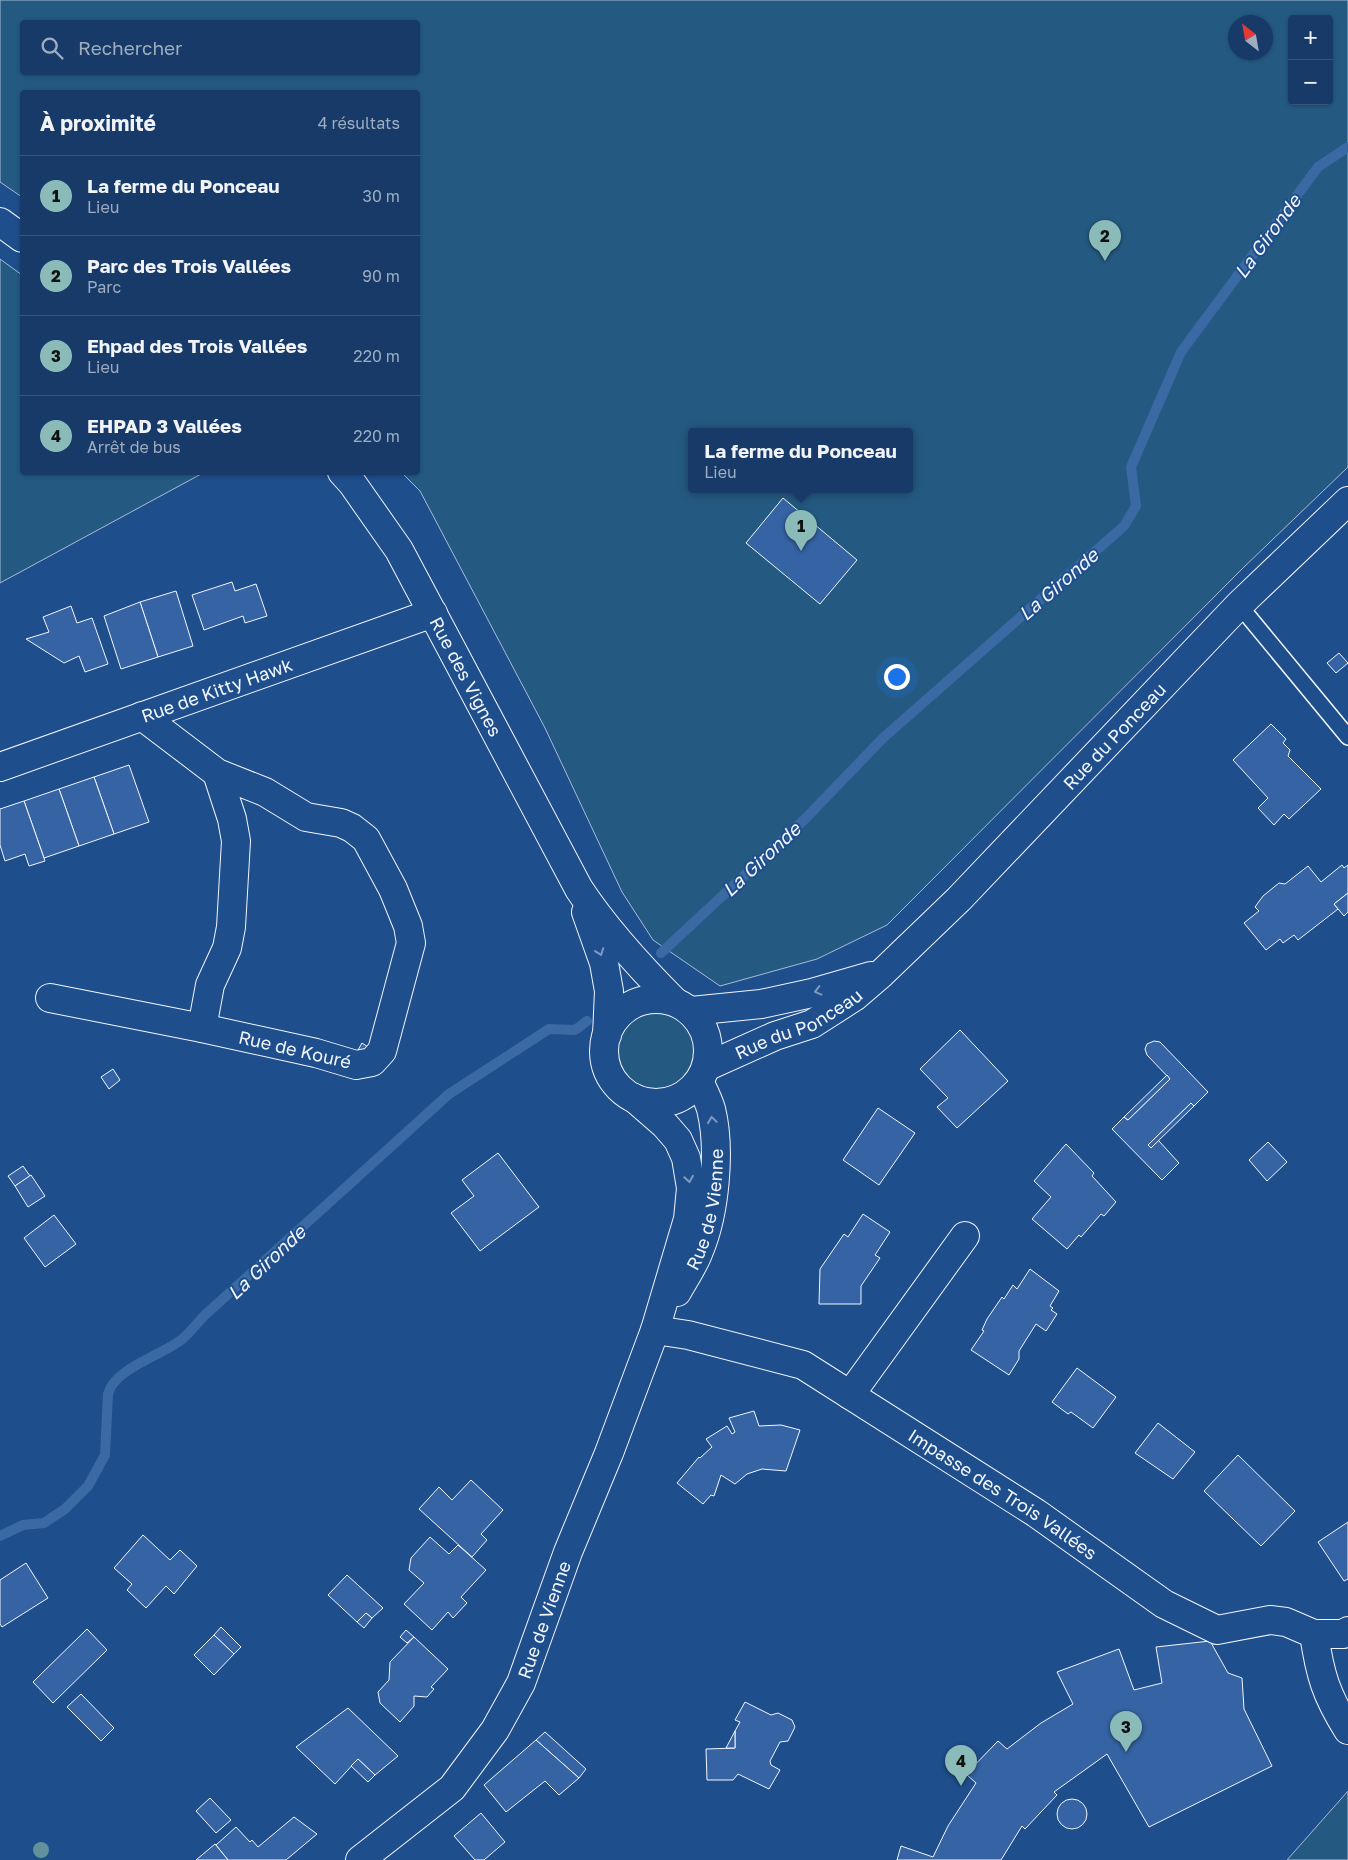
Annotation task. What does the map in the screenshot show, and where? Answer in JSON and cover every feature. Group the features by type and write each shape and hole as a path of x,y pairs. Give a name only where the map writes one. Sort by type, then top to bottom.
{"street":[{"path":"0,222 20,237"},
{"name":"Rue des Vignes","path":"345,475 399,550 580,889 610,932 649,977 683,1007"},
{"name":"Rue du Ponceau","path":"704,1073 775,1036 812,1024 854,997 882,973 923,936 1032,824 1239,605 1348,501"},
{"name":"Rue de Kitty Hawk","path":"0,767 433,613"},
{"name":"Rue de Kouré","path":"50,998 202,1028 316,1053 356,1065 372,1062 382,1051 411,943 408,926 393,889 366,839 352,828 341,823 306,817 265,792 217,773 142,716"},
{"path":"202,1028 210,985 226,948 231,917 236,841 232,819 217,773"},
{"name":"Rue des Vignes","path":"580,889 604,963 609,991 606,1035"},
{"name":"Rue du Ponceau","path":"683,1007 761,1004 812,993 882,973"},
{"path":"658,999 683,1007 704,1030 708,1041 704,1073 686,1094 670,1102 652,1103 634,1098 618,1088 608,1072 604,1053 606,1035 614,1020 626,1008 642,1001 658,999"},
{"name":"Rue de Vienne","path":"656,1330 699,1253 709,1224 716,1151 704,1073"},
{"name":"Rue de Vienne","path":"360,1860 452,1788 495,1730 521,1683 568,1552 610,1453 656,1330 688,1219 691,1188 686,1158 678,1140 634,1098"},
{"path":"850,1395 965,1236"},
{"name":"Impasse des Trois Vallées","path":"656,1330 688,1335 803,1365 1036,1513 1164,1604 1218,1630 1270,1620 1286,1622 1314,1634 1343,1634 1348,1631"},
{"path":"1314,1634 1319,1670 1327,1694 1348,1730"}],"lane":[{"path":"1239,605 1348,737"}],"shaded area":[{"path":"0,0 1348,0 1348,467 1243,568 887,925 817,959 720,986 653,940 622,892 545,728 420,491 404,475 420,475 420,90 20,90 20,196 0,182"},
{"path":"0,259 20,274 20,475 199,475 0,583"},
{"path":"657,1011 673,1014 686,1023 695,1036 698,1052 695,1068 686,1081 673,1090 657,1093 641,1090 628,1081 619,1068 616,1052 619,1036 628,1023 641,1014"},
{"path":"1348,1791 1348,1860 1287,1860"}],"building":[{"path":"783,498 857,560 820,604 746,543"},
{"path":"232,582 235,591 256,584 267,616 245,623 243,616 204,630 192,595"},
{"path":"176,591 193,646 158,657 140,602"},
{"path":"140,602 158,657 121,669 104,616"},
{"path":"71,606 77,623 92,618 108,664 85,672 79,656 64,663 26,639 49,632 43,617"},
{"path":"1339,653 1348,663 1336,673 1327,663"},
{"path":"1271,724 1286,739 1283,743 1290,750 1288,756 1321,789 1289,819 1284,814 1274,825 1258,808 1268,798 1233,760"},
{"path":"129,765 149,822 114,834 94,777"},
{"path":"94,777 114,834 79,846 59,789"},
{"path":"59,789 79,846 44,858 24,801"},
{"path":"24,801 45,861 29,866 25,854 5,861 0,845 0,809"},
{"path":"1342,865 1344,868 1348,865 1348,893 1334,904 1338,909 1298,940 1294,935 1283,943 1280,939 1266,950 1244,923 1259,911 1255,907 1263,896 1279,883 1285,884 1308,866 1321,882"},
{"path":"1348,893 1348,912 1344,916 1334,904"},
{"path":"960,1030 1008,1081 957,1128 937,1107 948,1098 920,1069"},
{"path":"1154,1041 1160,1042 1208,1092 1194,1106 1191,1103 1148,1145 1151,1148 1158,1140 1179,1163 1162,1180 1112,1129 1124,1117 1128,1120 1170,1079 1147,1055 1145,1049 1147,1044"},
{"path":"362,1043 374,1051 369,1058 358,1050"},
{"path":"113,1069 120,1080 109,1089 101,1077"},
{"path":"1167,1075 1170,1079 1128,1120 1124,1117"},
{"path":"1191,1103 1194,1106 1151,1148 1148,1145"},
{"path":"878,1108 915,1133 879,1185 843,1160"},
{"path":"1268,1142 1287,1162 1267,1181 1249,1160"},
{"path":"1066,1144 1094,1173 1092,1176 1116,1202 1104,1216 1101,1214 1081,1237 1079,1235 1067,1249 1032,1219 1051,1197 1034,1181"},
{"path":"498,1153 539,1207 480,1251 451,1213 474,1196 462,1180"},
{"path":"23,1166 30,1176 15,1186 8,1176"},
{"path":"31,1175 45,1196 28,1207 15,1186"},
{"path":"863,1214 890,1232 875,1255 880,1258 861,1286 861,1304 819,1304 820,1269 844,1234 848,1237"},
{"path":"54,1215 76,1244 45,1267 24,1238"},
{"path":"1030,1269 1059,1291 1050,1306 1053,1308 1051,1310 1057,1314 1046,1331 1036,1324 1019,1351 1019,1359 1009,1375 971,1350 984,1331 982,1330 987,1319 1002,1297 1004,1299 1013,1285 1017,1289"},
{"path":"1077,1368 1116,1397 1093,1428 1071,1412 1068,1414 1052,1402"},
{"path":"754,1411 759,1426 781,1425 800,1430 786,1471 762,1469 747,1474 735,1484 721,1475 714,1496 711,1495 703,1504 677,1483 699,1457 712,1447 706,1439 727,1426 732,1434 735,1432 729,1418"},
{"path":"1158,1423 1195,1452 1173,1479 1135,1453"},
{"path":"1238,1455 1295,1511 1261,1546 1204,1491"},
{"path":"471,1480 503,1510 481,1534 487,1540 472,1557 419,1509 439,1487 452,1500"},
{"path":"1348,1522 1348,1579 1344,1581 1318,1542"},
{"path":"143,1535 170,1560 180,1550 197,1566 174,1594 166,1586 146,1608 127,1590 132,1584 114,1568"},
{"path":"430,1537 449,1554 458,1545 486,1570 461,1597 467,1603 453,1618 448,1612 432,1630 404,1604 424,1583 409,1570 411,1558"},
{"path":"26,1563 48,1598 2,1627 0,1624 0,1580"},
{"path":"347,1575 383,1608 372,1618 366,1613 357,1622 328,1595"},
{"path":"366,1613 372,1618 364,1628 357,1622"},
{"path":"221,1627 241,1647 234,1654 214,1635"},
{"path":"87,1629 107,1650 53,1703 33,1682"},
{"path":"406,1630 414,1637 407,1643 400,1637"},
{"path":"214,1635 234,1654 214,1675 194,1655"},
{"path":"414,1637 448,1669 431,1687 434,1689 427,1697 414,1696 414,1706 400,1722 380,1703 378,1692 389,1680 390,1662"},
{"path":"1210,1641 1228,1673 1242,1678 1244,1709 1272,1766 1149,1827 1107,1754 1054,1792 1057,1795 1025,1829 1022,1826 1001,1860 897,1860 901,1846 933,1857 948,1826 976,1783 966,1774 998,1741 1007,1749 1041,1723 1073,1704 1057,1672 1119,1649 1134,1690 1162,1683 1156,1647"},
{"path":"81,1694 114,1728 101,1741 67,1707"},
{"path":"745,1702 771,1715 778,1713 792,1720 795,1727 788,1741 780,1742 770,1761 771,1765 780,1770 769,1789 738,1774 733,1780 707,1780 706,1749 735,1748 735,1731 740,1722 735,1720"},
{"path":"348,1708 398,1756 375,1775 358,1759 335,1784 296,1747"},
{"path":"735,1731 735,1748 726,1748"},
{"path":"545,1732 586,1769 579,1778 536,1740"},
{"path":"536,1740 579,1778 559,1795 545,1781 506,1812 484,1785"},
{"path":"358,1759 375,1775 368,1782 351,1766"},
{"path":"210,1798 231,1820 216,1833 196,1811"},
{"path":"1072,1799 1083,1803 1087,1814 1083,1825 1072,1829 1061,1825 1057,1814 1061,1803"},
{"path":"481,1813 505,1842 484,1860 475,1860 454,1836"},
{"path":"294,1817 317,1834 286,1860 228,1860 216,1845 236,1827 250,1842 252,1840 258,1847"},
{"path":"215,1844 228,1860 196,1860"}],"waterway":[{"name":"La Gironde","path":"661,953 805,819 883,738 1124,526 1136,506 1131,467 1181,352 1318,167 1348,147"},
{"name":"La Gironde","path":"0,1536 23,1525 44,1523 65,1509 88,1486 105,1455 108,1394 112,1385 119,1377 184,1337 205,1315 449,1094 549,1029 575,1030 587,1021"}],"place":[{"name":"Parc des Trois Vallées","path":"1105,261"},
{"name":"La ferme du Ponceau","path":"801,551"},
{"name":"Ehpad des Trois Vallées","path":"1126,1752"},
{"name":"EHPAD 3 Vallées","path":"961,1786"}]}
